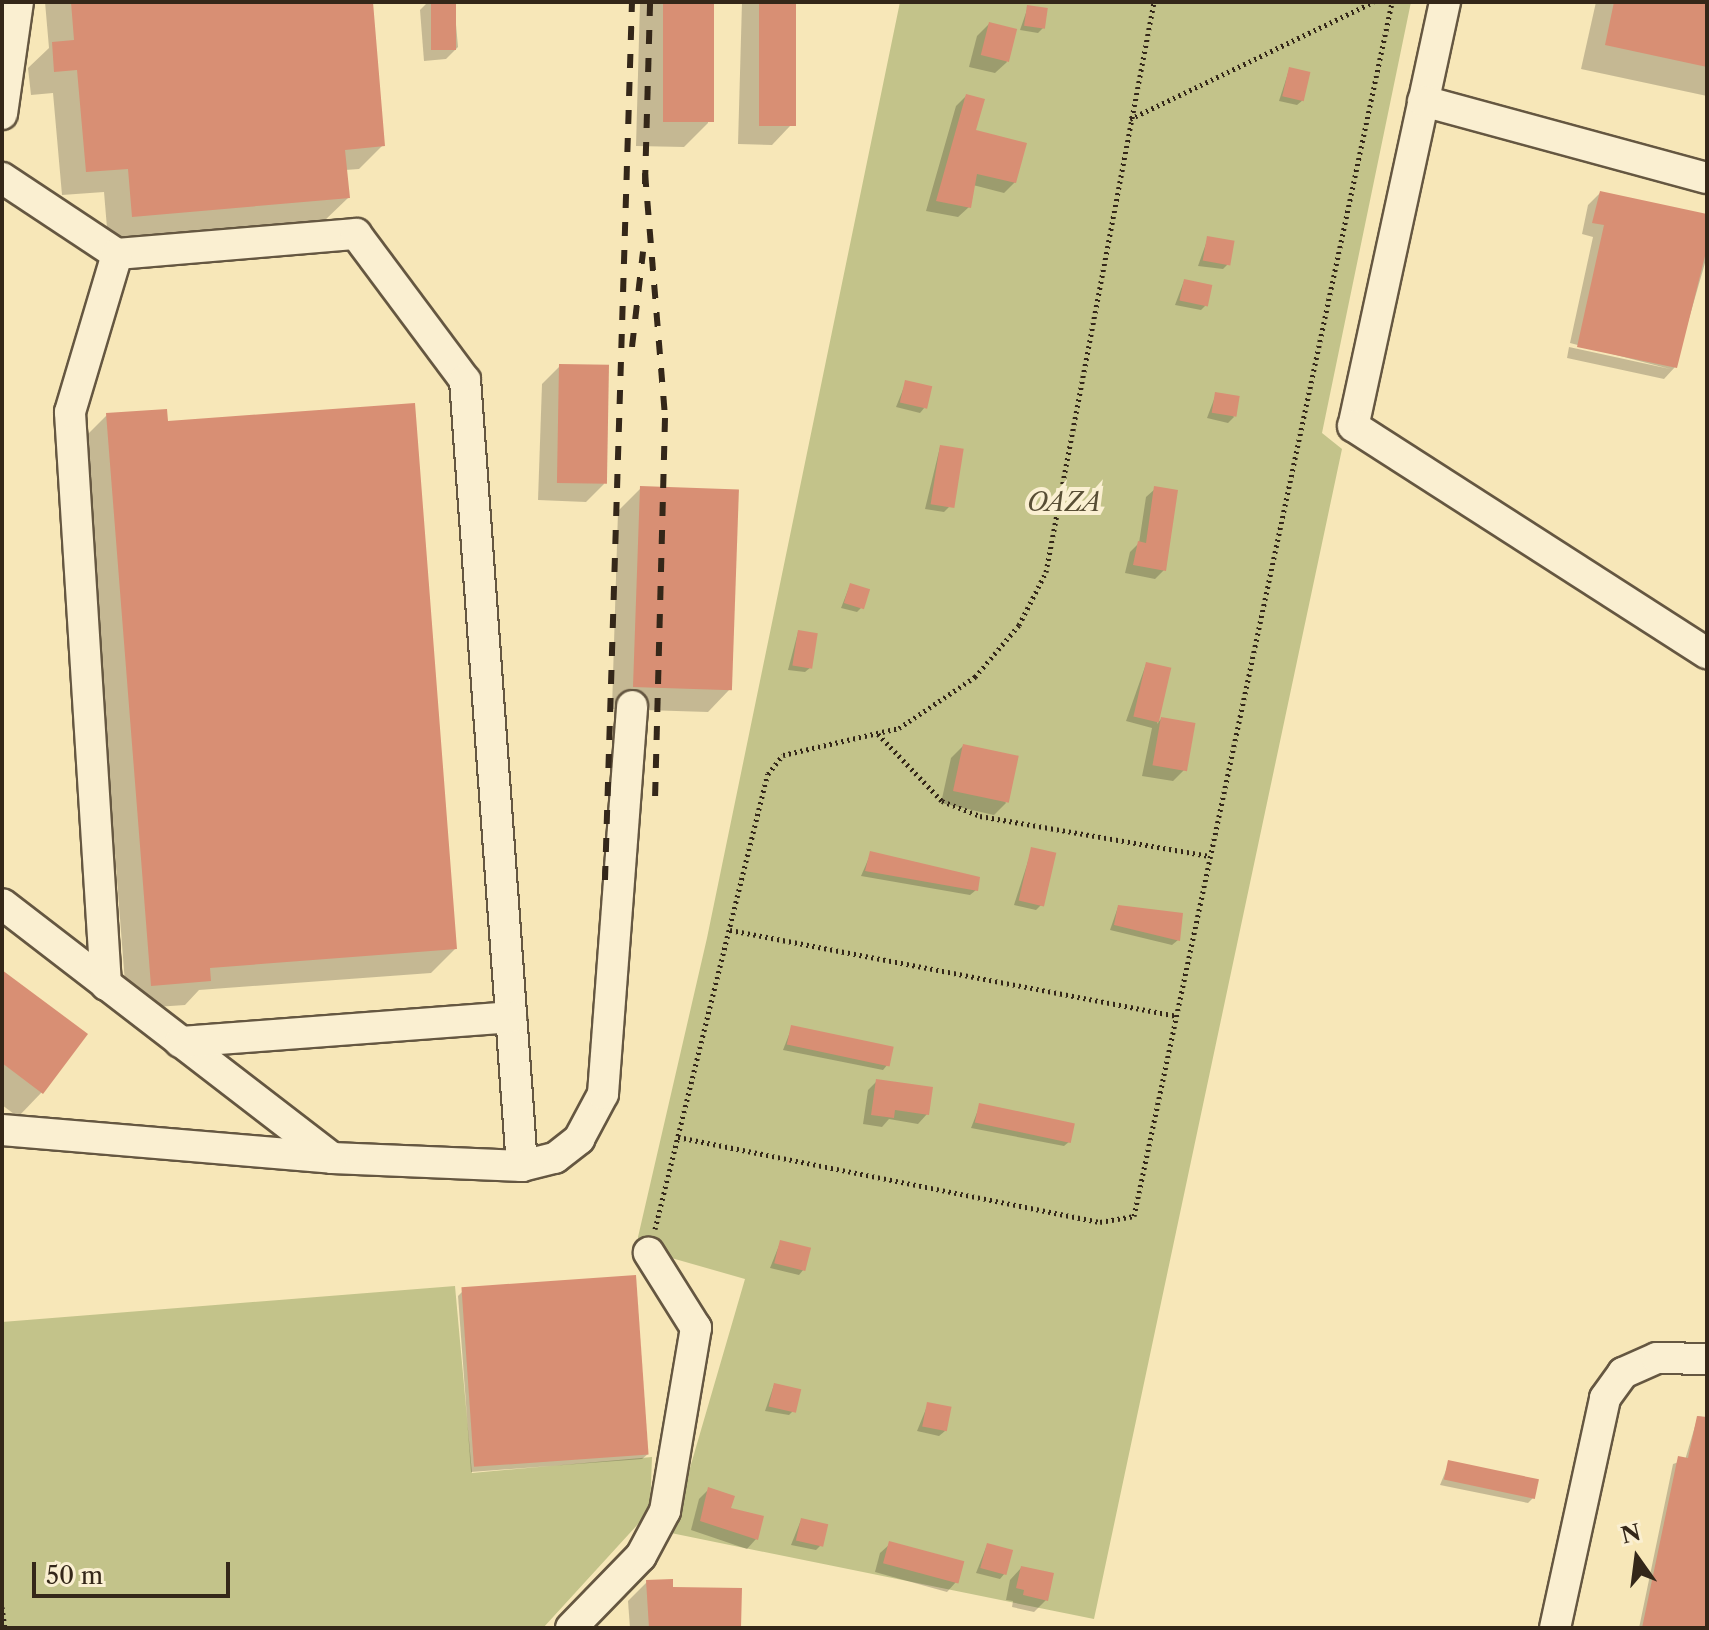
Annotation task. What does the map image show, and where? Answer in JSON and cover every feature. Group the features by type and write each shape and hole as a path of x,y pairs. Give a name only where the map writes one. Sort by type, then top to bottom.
{"lane":[{"path":"2,114 18,2"},
{"path":"1445,2 1353,426 1707,653"},
{"path":"1423,101 1707,178"},
{"path":"2,178 117,254 356,234 465,380 522,1166"},
{"path":"106,985 70,412 117,254"},
{"path":"2,1130 332,1158 522,1166 555,1158 579,1139 603,1094 632,706"},
{"path":"2,904 332,1158"},
{"path":"180,1042 511,1017"},
{"path":"571,1628 641,1556 665,1511 696,1328 649,1253"},
{"path":"1555,1628 1605,1398 1623,1373 1657,1358 1707,1359"}],"path":[{"path":"649,1253 768,774 783,755 899,728 975,677 1019,625 1046,572 1129,120 1154,2"},
{"path":"1129,120 1373,2"},
{"path":"678,1137 1100,1222 1134,1216 1392,2"},
{"path":"877,733 942,801 980,816 1210,856"},
{"path":"730,930 1177,1016"},
{"path":"2,1607 5,1628"}],"green space":[{"name":"OAZA","path":"900,2 1411,2 1322,433 1342,449 1094,1619 671,1533 745,1279 640,1249 638,1237 707,938"},
{"path":"455,1286 472,1473 652,1457 650,1511 543,1628 2,1628 2,1322"}],"building":[{"path":"71,2 373,2 385,146 345,150 350,198 132,217 128,169 86,172 77,70 54,72 52,42 74,40"},
{"path":"431,2 456,2 456,50 431,50"},
{"path":"663,2 714,2 714,122 663,122"},
{"path":"759,2 796,2 796,126 759,126"},
{"path":"1614,2 1707,2 1707,67 1605,45"},
{"path":"1027,5 1048,8 1045,29 1024,26"},
{"path":"989,22 1017,29 1009,62 981,55"},
{"path":"1289,67 1310,72 1304,101 1282,96"},
{"path":"966,94 985,99 976,130 1027,143 1016,183 977,174 971,208 936,201"},
{"path":"1600,191 1707,214 1707,248 1677,368 1577,347 1604,225 1592,223"},
{"path":"1207,236 1235,241 1230,265 1203,261"},
{"path":"1184,279 1212,285 1208,307 1179,301"},
{"path":"559,364 609,365 607,484 557,483"},
{"path":"905,380 932,386 927,409 900,402"},
{"path":"1215,392 1240,396 1236,417 1212,413"},
{"path":"415,403 457,949 210,968 211,981 151,986 106,413 167,409 168,421"},
{"path":"940,445 964,449 954,508 931,504"},
{"path":"640,486 739,489 732,690 633,687"},
{"path":"1154,486 1178,490 1166,571 1133,565 1138,541 1146,543"},
{"path":"850,583 870,589 864,609 844,603"},
{"path":"798,630 818,633 812,669 792,666"},
{"path":"1146,662 1171,668 1159,722 1133,717"},
{"path":"1161,717 1195,723 1187,771 1152,765"},
{"path":"963,744 1019,756 1009,803 953,791"},
{"path":"1031,847 1056,853 1044,906 1019,901"},
{"path":"870,851 980,877 978,891 865,871"},
{"path":"1118,905 1183,913 1180,941 1114,925"},
{"path":"2,970 88,1034 43,1094 2,1063"},
{"path":"791,1025 894,1047 890,1066 787,1045"},
{"path":"876,1079 933,1087 929,1115 895,1110 894,1118 871,1115"},
{"path":"979,1103 1075,1123 1071,1143 975,1123"},
{"path":"780,1240 811,1248 805,1271 774,1263"},
{"path":"636,1275 649,1455 474,1467 461,1287"},
{"path":"774,1383 801,1389 796,1413 769,1406"},
{"path":"927,1402 952,1407 947,1431 922,1427"},
{"path":"1697,1416 1707,1417 1707,1628 1642,1628 1678,1456 1688,1458"},
{"path":"1448,1460 1539,1479 1535,1499 1444,1480"},
{"path":"708,1487 735,1496 731,1508 764,1516 758,1540 700,1521"},
{"path":"801,1518 828,1524 823,1547 796,1540"},
{"path":"889,1541 964,1561 958,1583 883,1563"},
{"path":"987,1543 1013,1550 1006,1575 980,1568"},
{"path":"1021,1566 1054,1573 1048,1601 1023,1595 1024,1590 1016,1588"},
{"path":"673,1579 673,1587 742,1588 741,1628 649,1628 646,1580"}],"railway":[{"path":"605,880 632,2"},
{"path":"645,184 650,2"},
{"path":"645,173 665,418 655,805"},
{"path":"632,347 643,252"}]}
